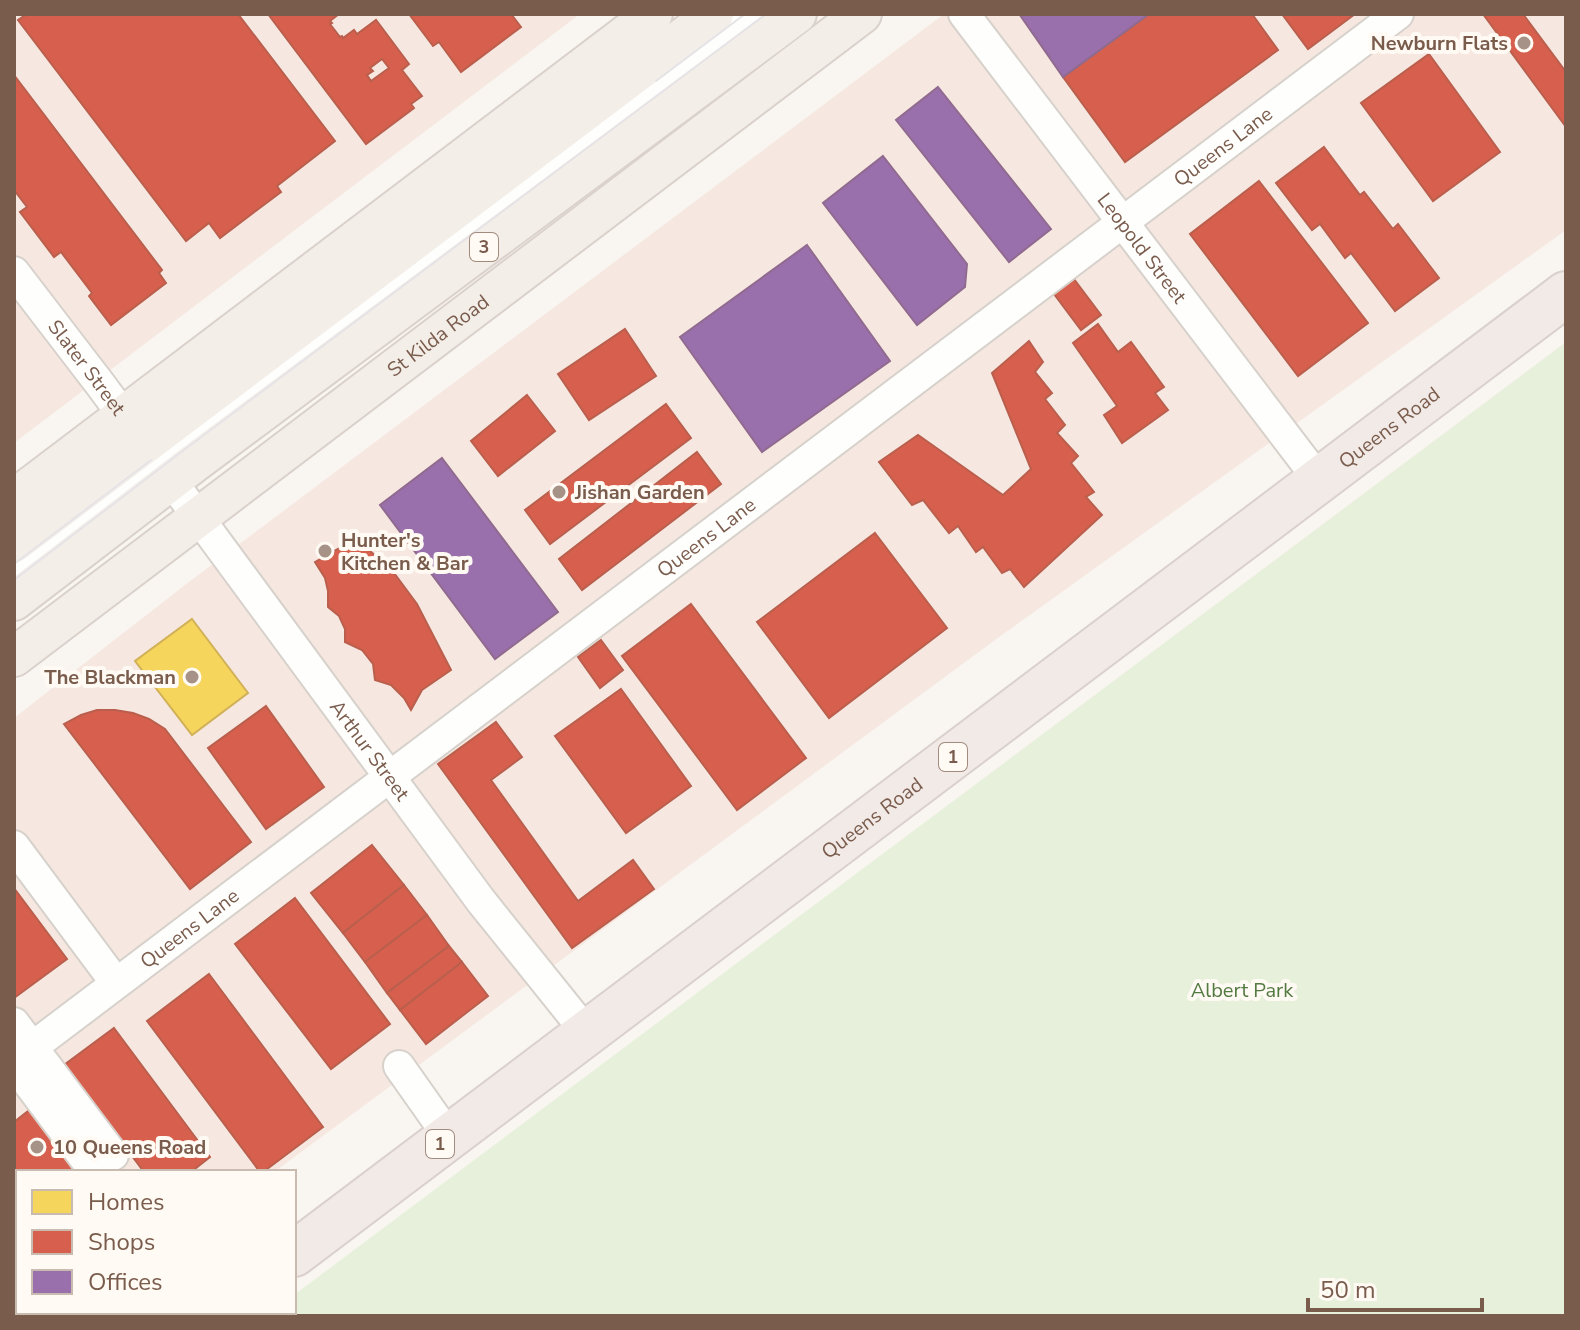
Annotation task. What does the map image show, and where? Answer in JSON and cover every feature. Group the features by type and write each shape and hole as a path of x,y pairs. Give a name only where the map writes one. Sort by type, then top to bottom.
{"highway":[{"name":"Queens Road","path":"296,1252 1566,294"}],"main road":[{"path":"14,499 149,451 655,28 714,14"},
{"name":"3","path":"14,543 797,14"},
{"name":"St Kilda Road","path":"14,657 862,14"},
{"name":"3","path":"14,601 149,451"}],"street":[{"path":"14,573 149,451 182,447 756,14"},
{"name":"Leopold Street","path":"964,14 1319,480"},
{"name":"Queens Lane","path":"20,1057 1398,14"},
{"name":"Slater Street","path":"14,272 149,451"},
{"name":"Arthur Street","path":"149,451 481,901 587,1033"},
{"path":"14,846 116,983"},
{"path":"14,1023 20,1057 104,1164"},
{"path":"399,1066 449,1137"}],"shaded area":[{"path":"14,14 580,14 14,443"},
{"path":"944,14 1566,14 1566,230 995,640 277,1170 16,1170 16,1314 94,1314 14,1316 14,718 185,585"}],"green space":[{"name":"Albert Park","path":"1566,342 1566,1316 267,1316 296,1314 296,1294"}],"building: Homes":[{"name":"The Blackman","path":"192,619 248,693 192,735 135,661"}],"building: Shops":[{"path":"27,14 238,14 335,141 277,186 281,192 220,238 209,223 186,241 18,20"},
{"path":"268,14 339,14 330,24 343,38 354,30 357,34 376,20 409,64 402,70 422,96 411,104 414,108 366,144","holes":["382,59 389,68 371,81 367,75 373,71 370,68"]},
{"path":"409,14 511,14 521,27 461,72 439,42 433,46"},
{"path":"1149,14 1252,14 1278,50 1125,162 1063,77"},
{"path":"1282,14 1355,14 1308,49"},
{"name":"Newburn Flats","path":"1483,14 1523,14 1566,72 1566,127"},
{"path":"1429,54 1500,152 1433,201 1361,103"},
{"path":"14,75 162,270 159,273 166,283 111,325 89,296 92,293 61,252 54,257 20,212 27,207 14,190"},
{"path":"1324,147 1360,195 1364,192 1393,229 1398,224 1439,278 1395,311 1351,253 1345,258 1320,224 1312,230 1276,183"},
{"path":"1259,181 1368,323 1298,376 1190,234"},
{"path":"1074,279 1101,315 1081,330 1054,294"},
{"path":"1098,324 1118,352 1131,342 1164,387 1155,393 1168,410 1122,443 1104,415 1117,406 1073,343"},
{"path":"625,329 656,376 589,420 558,374"},
{"path":"1029,341 1043,362 1035,372 1052,393 1045,399 1065,425 1057,433 1078,456 1071,463 1094,492 1086,497 1102,515 1024,587 1010,569 1002,573 983,547 976,552 958,526 949,533 923,500 912,505 879,462 918,435 1003,495 1031,469 992,373"},
{"path":"527,395 555,431 498,476 471,441"},
{"path":"666,404 691,438 550,544 525,510"},
{"path":"697,452 721,484 582,590 559,559"},
{"path":"349,533 391,569 417,604 451,670 422,690 411,710 391,685 375,680 373,664 362,650 345,642 345,629 339,616 328,607 325,578 315,562 341,547"},
{"path":"875,533 947,628 829,718 757,622"},
{"path":"691,604 806,758 737,810 622,656"},
{"path":"601,640 623,670 600,688 578,657"},
{"path":"621,689 691,786 626,833 555,736"},
{"path":"266,706 324,787 266,829 208,748"},
{"path":"97,710 133,713 165,729 251,842 190,889 64,724"},
{"path":"496,722 522,757 491,780 578,901 633,860 654,889 572,948 438,764"},
{"path":"372,845 404,885 343,933 311,893"},
{"path":"404,885 427,915 365,962 343,933"},
{"path":"14,888 67,959 14,998"},
{"path":"295,898 390,1024 331,1069 235,944"},
{"path":"427,915 449,946 387,993 365,962"},
{"path":"449,946 462,962 400,1010 387,993"},
{"path":"462,962 488,996 426,1044 400,1010"},
{"path":"209,974 323,1127 266,1170 259,1170 147,1021"},
{"path":"114,1028 210,1157 194,1170 143,1170 64,1065"},
{"name":"10 Queens Road","path":"32,1108 77,1170 16,1170 16,1198 14,1122"}],"building: Offices":[{"path":"1021,14 1149,14 1063,77"},
{"path":"938,87 1051,229 1009,262 896,120"},
{"path":"883,156 967,264 965,287 917,325 823,203"},
{"path":"807,245 890,361 762,452 680,337"},
{"path":"442,458 558,612 495,659 380,505"}],"tram line":[{"path":"656,81 745,14"},
{"path":"14,580 766,14"},
{"path":"14,564 151,460"}],"place":[{"name":"Newburn Flats","path":"1524,43"},
{"name":"Jishan Garden","path":"559,492"},
{"name":"Hunter's Kitchen & Bar","path":"325,551"},
{"name":"The Blackman","path":"192,677"},
{"name":"10 Queens Road","path":"37,1147"}]}
